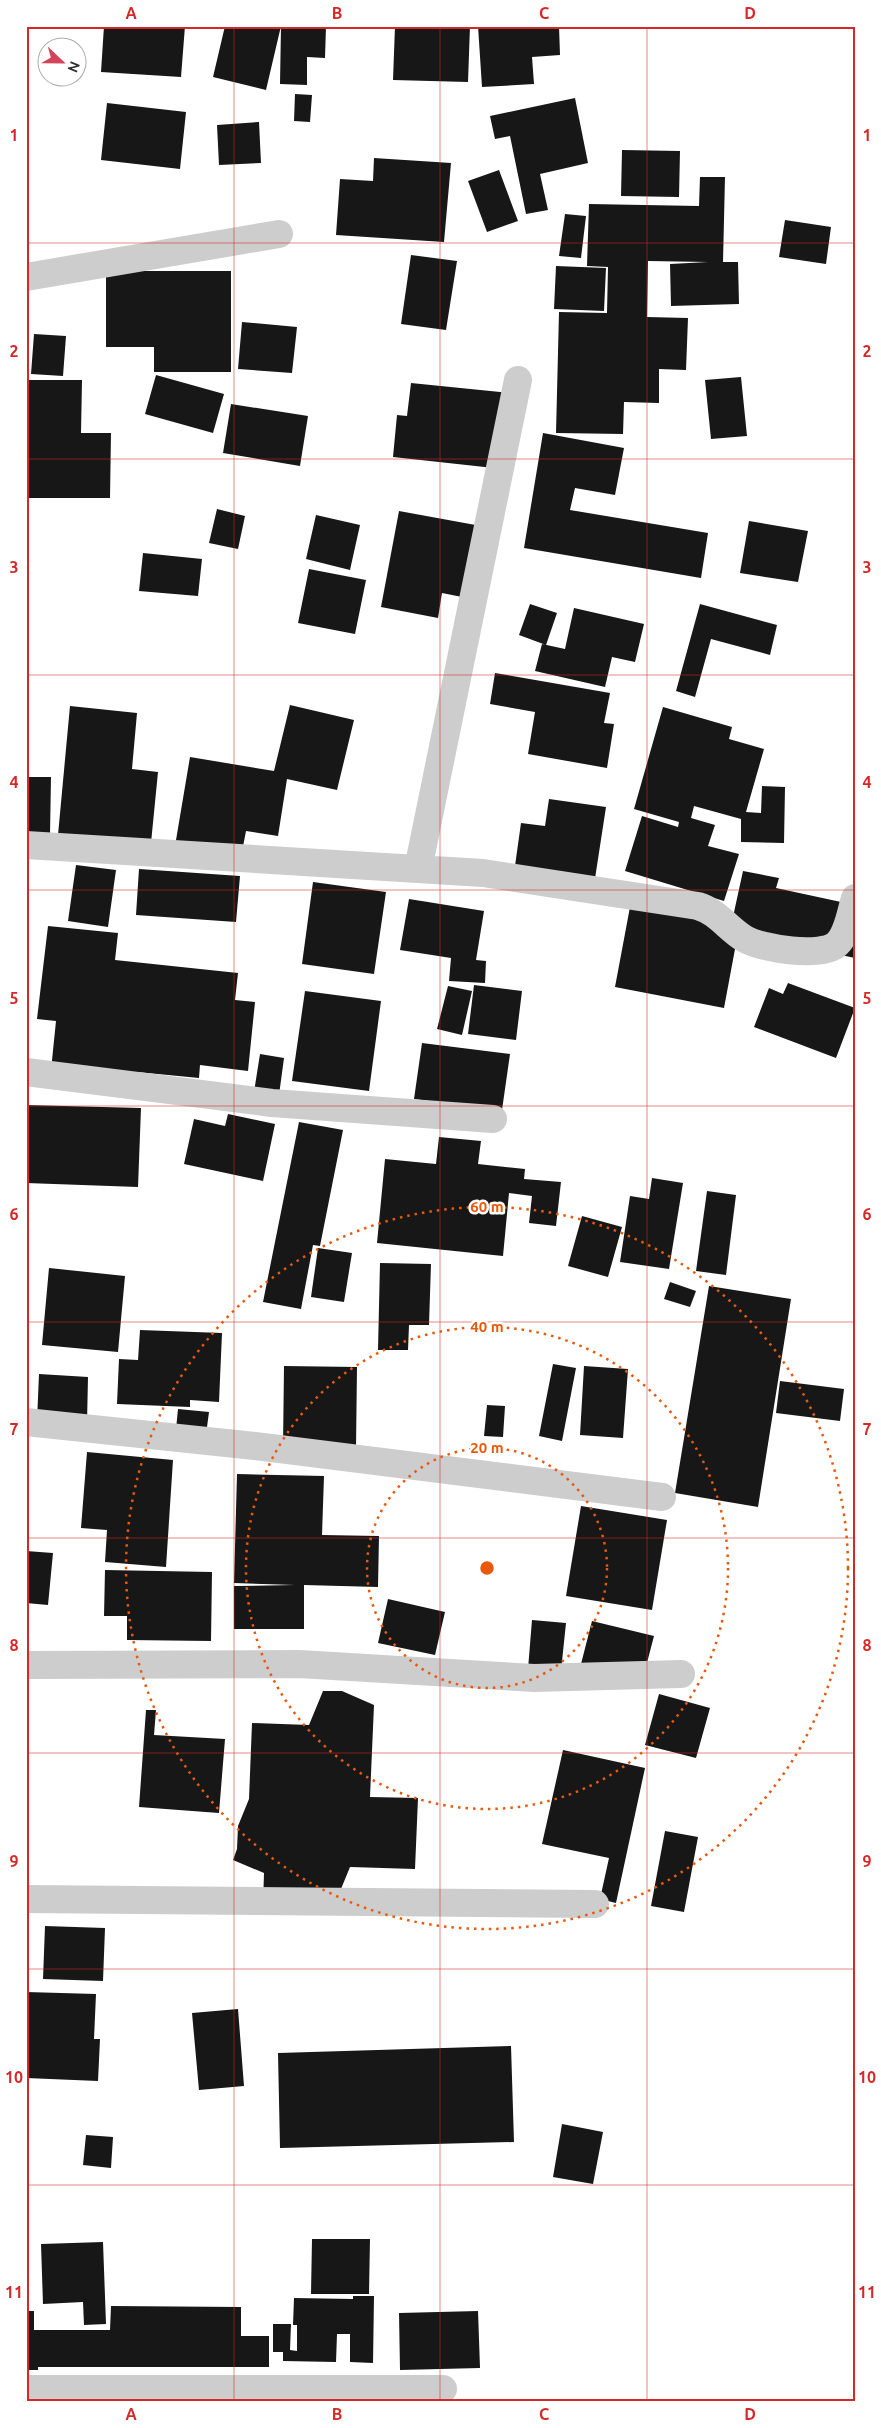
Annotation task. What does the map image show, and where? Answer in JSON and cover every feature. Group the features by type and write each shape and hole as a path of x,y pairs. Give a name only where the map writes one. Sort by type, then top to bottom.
{"street":[{"path":"26,277 279,234"},
{"path":"418,869 518,380"},
{"path":"26,845 483,873 698,906 715,913 748,941 791,951 824,951 838,944 846,929 855,898"},
{"path":"26,1072 272,1103 493,1119"},
{"path":"26,1422 255,1446 662,1497"},
{"path":"26,1665 299,1664 534,1678 681,1674"},
{"path":"26,1898 595,1904"},
{"path":"26,2389 443,2389"}],"building":[{"path":"104,26 185,26 181,77 101,72"},
{"path":"225,26 281,26 266,90 213,77"},
{"path":"281,26 326,26 325,58 307,57 307,85 280,84"},
{"path":"395,26 470,26 468,82 393,80"},
{"path":"478,26 559,26 560,55 532,57 534,84 482,87"},
{"path":"295,94 312,95 310,122 294,121"},
{"path":"575,98 588,163 540,174 548,210 526,214 510,136 495,139 490,116"},
{"path":"107,103 186,112 180,169 101,160"},
{"path":"259,122 261,163 219,165 217,125"},
{"path":"622,150 680,151 679,197 621,196"},
{"path":"374,158 451,163 444,242 336,235 340,179 373,181"},
{"path":"499,170 518,221 487,232 468,181"},
{"path":"700,177 725,177 723,262 738,262 739,304 671,306 670,264 708,262 648,261 647,317 688,318 686,370 659,369 659,403 624,402 623,434 556,433 559,312 607,313 608,267 587,266 589,204 699,206"},
{"path":"565,214 586,216 581,258 559,256"},
{"path":"785,220 831,227 826,264 779,257"},
{"path":"411,255 457,261 446,330 401,324"},
{"path":"556,266 606,268 604,311 554,309"},
{"path":"106,271 231,271 231,372 154,372 154,347 106,347"},
{"path":"242,322 297,327 292,373 238,369"},
{"path":"34,334 66,336 63,376 31,374"},
{"path":"156,375 224,394 213,433 145,414"},
{"path":"741,377 747,436 711,439 705,380"},
{"path":"26,380 82,380 81,433 111,433 110,498 26,498"},
{"path":"411,383 510,393 503,469 393,457 397,415 407,416"},
{"path":"231,404 308,416 300,466 223,453"},
{"path":"543,433 624,448 615,495 575,488 570,510 708,533 701,578 524,548"},
{"path":"217,509 245,516 238,549 209,543"},
{"path":"399,511 481,526 467,598 442,593 438,618 381,607"},
{"path":"316,515 360,525 350,570 306,559"},
{"path":"749,521 808,531 798,582 740,573"},
{"path":"143,553 202,559 198,596 139,591"},
{"path":"309,569 366,580 355,634 298,623"},
{"path":"530,604 557,613 546,645 519,635"},
{"path":"700,604 777,625 770,655 711,639 695,697 676,691"},
{"path":"574,608 644,624 635,662 612,657 605,687 535,671 542,644 565,649"},
{"path":"495,673 610,693 604,723 614,724 607,768 528,754 535,712 490,704"},
{"path":"290,705 354,720 337,790 287,779 278,836 246,831 241,857 175,846 190,757 274,771"},
{"path":"70,706 137,713 132,769 158,772 151,843 58,835"},
{"path":"663,707 732,727 729,739 764,749 746,812 761,813 762,786 785,787 784,843 741,842 741,819 694,806 691,818 715,825 708,846 739,854 724,901 625,871 642,816 678,827 679,822 634,809"},
{"path":"26,777 51,777 50,835 26,835"},
{"path":"549,799 606,807 594,885 514,873 521,823 545,826"},
{"path":"76,865 116,870 108,927 68,921"},
{"path":"139,869 240,876 236,922 136,915"},
{"path":"743,871 779,878 776,888 855,905 855,958 738,933 724,1008 615,987 630,907 731,926"},
{"path":"313,882 386,892 374,974 302,964"},
{"path":"409,899 484,911 476,960 486,961 485,983 449,981 451,958 400,950"},
{"path":"48,926 118,933 115,960 238,973 235,1000 255,1002 248,1071 200,1065 199,1078 137,1072 136,1079 51,1070 56,1021 37,1019"},
{"path":"788,983 855,1008 836,1058 754,1027 769,988 783,994"},
{"path":"474,985 522,991 516,1040 468,1034"},
{"path":"448,986 472,991 462,1035 437,1029"},
{"path":"305,991 381,1001 369,1091 292,1081"},
{"path":"422,1043 510,1054 502,1110 414,1099"},
{"path":"260,1054 284,1058 279,1095 254,1092"},
{"path":"26,1105 141,1108 138,1187 26,1183"},
{"path":"228,1114 275,1124 263,1181 184,1164 194,1119 225,1126"},
{"path":"299,1122 343,1130 320,1246 313,1245 301,1309 263,1302"},
{"path":"439,1137 481,1141 478,1164 525,1169 524,1179 561,1182 556,1226 529,1223 532,1196 509,1193 503,1256 377,1243 385,1159 436,1164"},
{"path":"652,1178 683,1183 669,1269 620,1262 630,1196 649,1199"},
{"path":"707,1191 736,1195 726,1275 696,1271"},
{"path":"582,1216 622,1227 608,1277 568,1266"},
{"path":"318,1248 352,1253 344,1302 311,1297"},
{"path":"380,1263 431,1264 429,1325 409,1325 408,1350 378,1350"},
{"path":"49,1268 125,1276 118,1352 42,1345"},
{"path":"670,1282 696,1291 690,1307 664,1299"},
{"path":"709,1286 791,1299 758,1507 675,1493"},
{"path":"140,1330 222,1333 219,1402 190,1400 190,1407 117,1404 119,1359 138,1360"},
{"path":"553,1364 576,1368 562,1441 539,1436"},
{"path":"284,1366 357,1367 356,1448 283,1447"},
{"path":"584,1366 628,1369 623,1438 580,1435"},
{"path":"39,1374 88,1377 87,1423 37,1421"},
{"path":"780,1381 844,1389 840,1421 776,1413"},
{"path":"487,1405 505,1406 503,1437 484,1436"},
{"path":"178,1409 209,1412 205,1442 175,1439"},
{"path":"87,1452 173,1460 166,1567 105,1562 107,1530 81,1528"},
{"path":"237,1474 324,1476 322,1535 379,1536 378,1587 304,1585 304,1629 234,1629 234,1586 295,1585 234,1583"},
{"path":"581,1506 667,1520 652,1610 566,1596"},
{"path":"26,1551 53,1553 48,1605 26,1603"},
{"path":"105,1570 212,1572 211,1641 127,1640 127,1616 104,1616"},
{"path":"388,1599 445,1612 435,1655 378,1643"},
{"path":"532,1620 566,1623 561,1671 528,1669"},
{"path":"592,1621 654,1636 643,1678 581,1664"},
{"path":"323,1691 342,1691 374,1705 370,1797 418,1798 415,1869 350,1867 334,1906 263,1904 264,1873 233,1860 237,1849 238,1826 249,1799 252,1723 309,1725"},
{"path":"659,1694 710,1708 696,1758 645,1745"},
{"path":"146,1710 156,1710 154,1735 225,1739 219,1813 139,1807"},
{"path":"563,1750 645,1768 616,1903 600,1899 609,1858 542,1844"},
{"path":"665,1831 698,1837 684,1912 651,1906"},
{"path":"45,1926 105,1928 103,1981 43,1979"},
{"path":"26,1992 96,1994 94,2039 100,2039 98,2081 26,2078"},
{"path":"238,2009 244,2086 199,2090 192,2013"},
{"path":"511,2046 514,2142 280,2148 278,2053"},
{"path":"562,2124 603,2132 593,2184 553,2177"},
{"path":"86,2135 113,2137 111,2168 83,2165"},
{"path":"312,2239 370,2239 369,2294 311,2294"},
{"path":"103,2242 106,2324 84,2325 83,2302 43,2304 41,2244"},
{"path":"353,2296 374,2296 373,2363 350,2362 350,2334 337,2334 336,2362 283,2361 283,2352 273,2352 273,2324 291,2324 290,2350 297,2351 297,2325 293,2325 294,2298 353,2299"},
{"path":"111,2306 241,2307 241,2336 269,2336 269,2367 38,2367 38,2370 26,2370 26,2311 34,2311 34,2330 110,2330"},
{"path":"478,2311 480,2368 400,2370 399,2313"}]}
